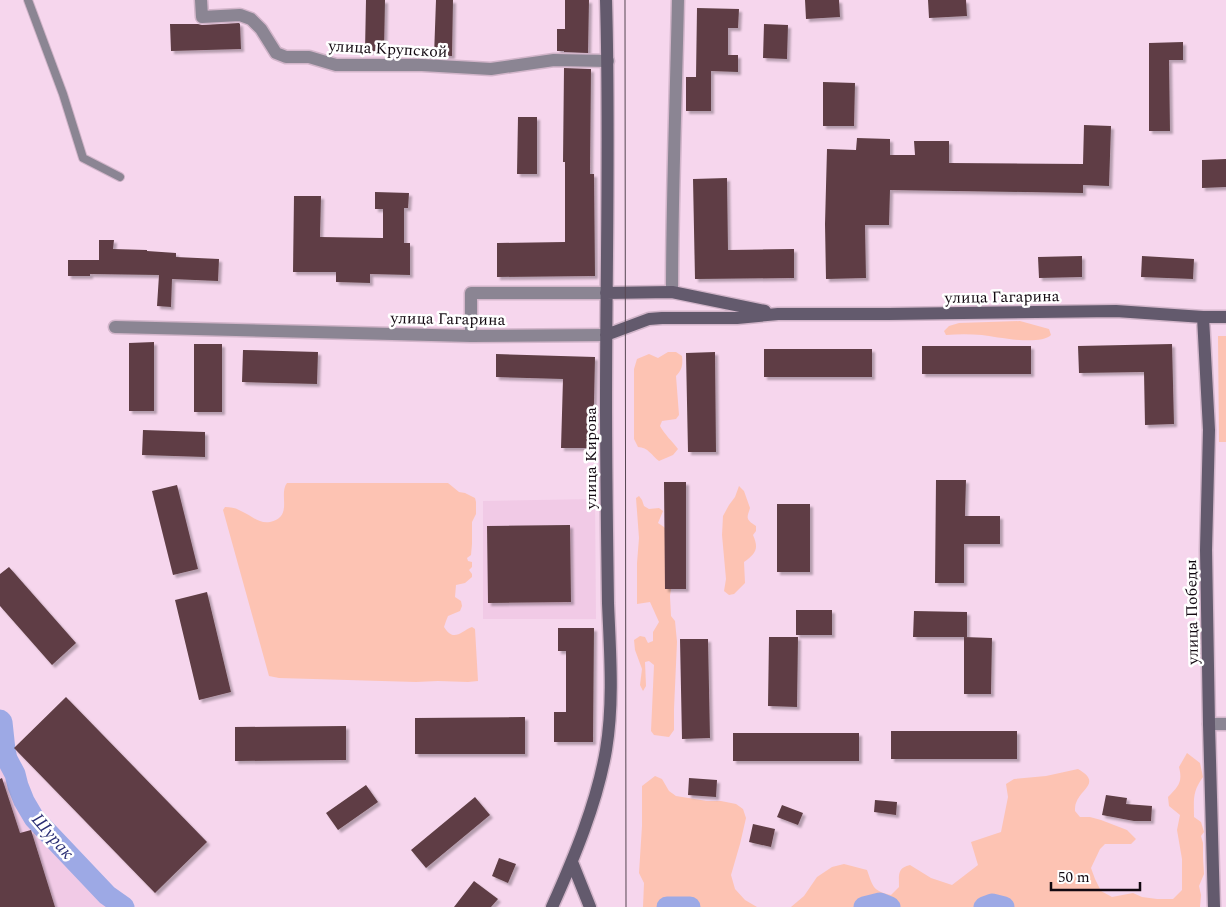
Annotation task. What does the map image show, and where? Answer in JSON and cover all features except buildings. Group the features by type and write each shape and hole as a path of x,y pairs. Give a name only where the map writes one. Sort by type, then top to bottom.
{"street":[{"name":"улица Крупской","path":"201,0 202,17 240,15 252,19 276,53 309,58 336,65 422,65 491,69 554,60 608,61"},
{"name":"улица Кирова","path":"552,907 572,862 598,788 606,750 611,706 606,504 608,61 606,0"},
{"path":"672,292 678,0"},
{"name":"улица Гагарина","path":"471,336 471,293 672,292 778,314"},
{"name":"улица Гагарина","path":"115,327 471,336 606,335 649,320 662,318 737,318 778,314 1116,311 1226,317"},
{"name":"улица Победы","path":"1204,317 1209,430 1206,550 1214,907"},
{"path":"1209,724 1226,724"},
{"path":"572,862 590,907"}],"lane":[{"path":"28,0 63,94 83,158 120,177"}],"shaded area":[{"path":"1020,321 1049,329 1051,335 1037,340 1028,340 964,334 946,335 944,331 949,326 959,323"},
{"path":"1218,336 1226,336 1226,442 1219,442"},
{"path":"668,352 676,352 682,356 682,367 676,376 679,415 676,419 662,421 660,426 678,449 673,455 659,461 647,450 638,447 634,439 634,369 637,359 649,354 658,358"},
{"path":"287,483 448,483 459,492 475,498 476,514 472,522 471,555 467,558 468,561 472,562 472,567 469,570 472,577 465,583 456,585 455,597 461,601 462,606 460,611 448,616 444,627 454,635 472,627 475,629 478,681 416,682 279,678 269,676 223,510 225,507 235,508 262,522 270,522 282,515"},
{"path":"739,486 744,491 750,508 748,520 756,526 756,531 753,535 756,547 754,553 744,562 745,583 734,594 729,595 724,591 726,579 722,535 723,516 735,497"},
{"path":"639,496 644,506 649,509 659,508 663,511 658,523 664,527 672,540 673,575 670,596 671,616 675,621 677,642 674,730 669,737 654,735 651,731 654,665 649,661 645,662 646,686 643,691 640,685 642,669 635,650 634,640 640,636 645,637 648,643 653,641 653,632 659,622 650,602 637,604 639,538 636,498"},
{"path":"595,499 596,619 483,619 483,501"},
{"path":"0,745 15,794 25,813 94,889 118,907 0,907"},
{"path":"1187,753 1200,763 1203,777 1195,792 1194,801 1194,817 1201,822 1204,832 1201,836 1204,874 1199,886 1201,895 1200,907 791,907 804,896 817,877 832,867 844,864 867,870 874,887 880,892 891,895 899,887 901,870 910,865 931,878 952,885 978,865 971,842 1001,832 1008,797 1006,784 1014,779 1046,776 1078,769 1089,778 1089,782 1075,805 1075,811 1080,817 1101,820 1127,830 1136,839 1131,844 1105,844 1100,849 1091,868 1101,891 1112,897 1133,893 1142,897 1173,899 1182,890 1182,859 1177,830 1180,815 1169,806 1168,797 1179,784 1179,767"},
{"path":"655,776 662,779 669,791 676,796 707,801 721,801 736,804 743,809 746,818 731,875 735,889 745,900 757,907 643,907 644,883 639,873 642,786"}],"waterway":[{"name":"Шурак","path":"0,720 2,722 7,759 15,774 24,801 34,818 107,895 124,907"},
{"name":"Шурак","path":"864,907 880,903 890,907"},
{"name":"Шурак","path":"984,907 992,904 1004,907"},
{"name":"Шурак","path":"667,907 690,907"}],"tram line":[{"path":"625,0 626,907"}]}
